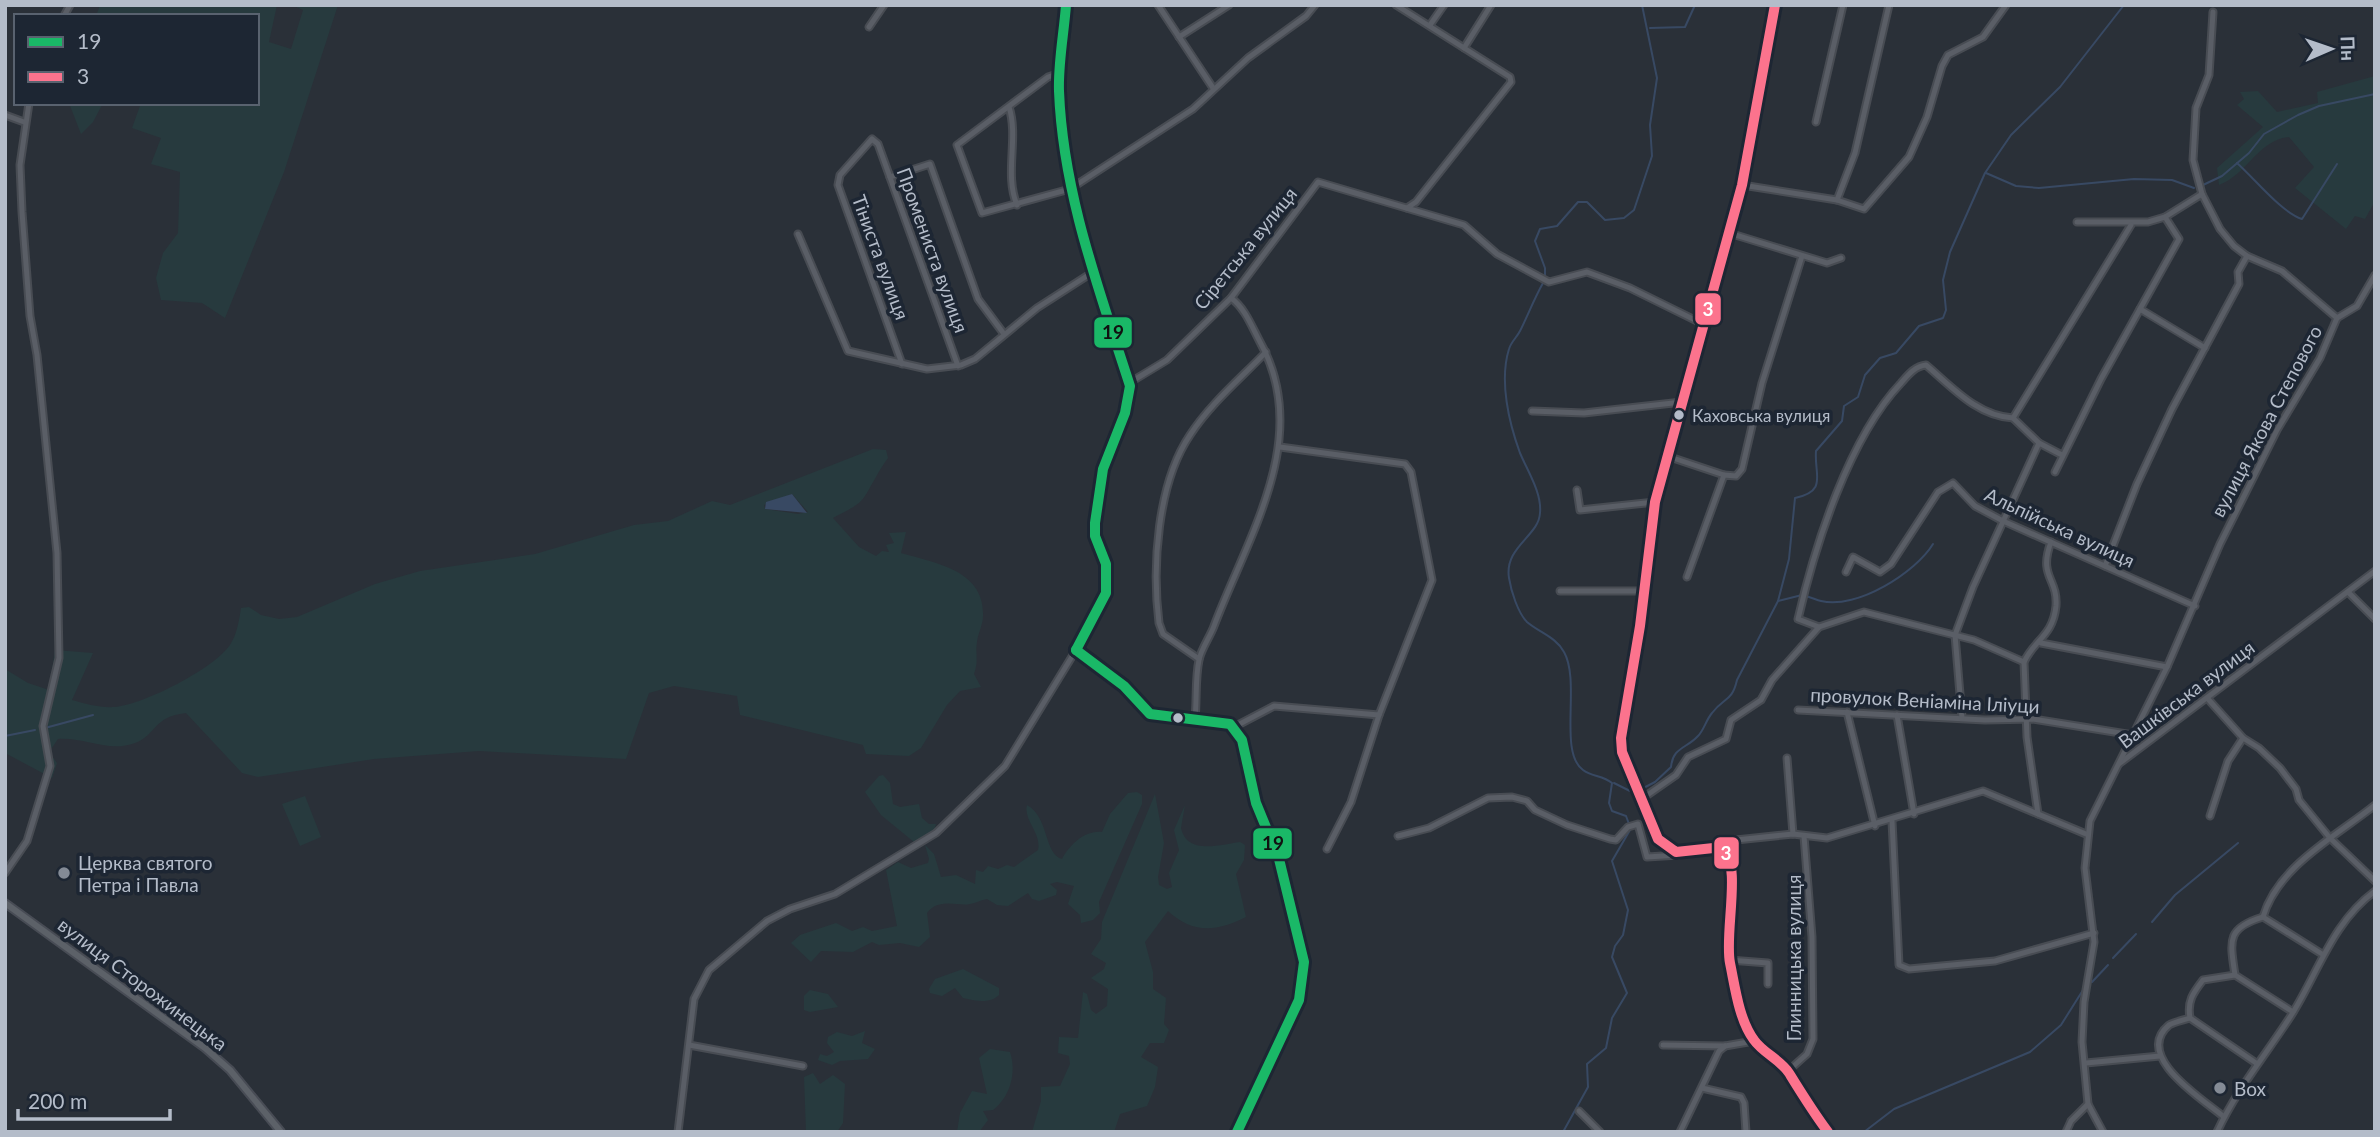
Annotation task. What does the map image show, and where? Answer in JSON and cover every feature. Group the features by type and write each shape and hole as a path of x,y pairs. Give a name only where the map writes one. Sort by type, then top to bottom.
{"main road":[{"name":"вулиця Сторожинецька","path":"5,903 205,1048 230,1070 281,1132"}],"street":[{"path":"869,27 884,5"},
{"path":"679,1132 696,995 702,981 716,963 767,921 790,909 835,894 936,833 1005,766 1076,650 1106,593 1106,564 1095,536 1094,523 1103,469 1125,413 1129,383 1093,272 1070,189 1062,129 1060,73 1066,5"},
{"path":"1158,5 1213,88"},
{"path":"1179,37 1229,5"},
{"path":"1060,73 1048,77 957,146 978,208 984,214 1070,189 1193,109 1257,50 1306,16 1315,5"},
{"path":"1396,5 1510,77 1511,82 1416,202 1407,208"},
{"path":"1430,25 1444,5"},
{"path":"1464,48 1491,5"},
{"path":"1685,853 1669,849 1658,839 1622,752 1620,738 1640,626 1655,502 1742,185 1775,5"},
{"path":"1816,122 1843,5"},
{"path":"1837,200 1855,153 1889,5"},
{"path":"1742,185 1837,200 1864,209 1909,158 1919,139 1941,66 1948,55 1983,37 2006,5"},
{"name":"вулиця Якова Степового","path":"2118,765 2167,667 2220,544 2277,430 2320,358 2337,318 2282,271 2247,256 2220,229 2202,194 2193,160 2196,108 2209,75 2213,12"},
{"path":"5,873 27,841 50,765 43,726 59,658 57,552 25,248 20,165 28,105"},
{"path":"1009,107 1012,127 1010,156 1017,205"},
{"path":"5,115 24,122"},
{"name":"Тіниста вулиця","path":"878,145 874,139 867,143 840,175 838,186 902,364"},
{"name":"Промениста вулиця","path":"878,145 958,366"},
{"path":"890,177 930,164 978,299 1004,334"},
{"name":"Сіретська вулиця","path":"1129,383 1167,360 1231,298 1318,181 1407,208"},
{"path":"2077,222 2131,225 2165,217 2202,194"},
{"path":"1407,208 1464,225 1497,254 1549,282 1587,272 1630,288 1703,324"},
{"path":"2055,472 2179,239 2165,217"},
{"path":"2013,418 2131,225"},
{"path":"1728,233 1827,262 1841,258"},
{"path":"798,234 848,351 933,370 958,366 975,359 1037,308 1093,272"},
{"path":"1667,456 1724,475 1736,476 1742,469 1762,383 1802,256"},
{"path":"2105,565 2137,484 2239,284 2238,272 2247,256"},
{"path":"2337,318 2357,306 2375,275"},
{"path":"1195,719 1199,659 1245,552 1270,485 1280,447 1280,388 1266,352 1240,306 1231,298"},
{"path":"2140,309 2205,348"},
{"path":"1199,659 1165,636 1159,623 1159,539 1166,492 1179,454 1193,430 1266,352"},
{"path":"1819,627 1798,619 1839,485 1886,398 1914,369 1926,365 1973,404 1999,417 2013,418 2039,443 2062,455"},
{"path":"1532,411 1584,413 1682,402"},
{"path":"1962,718 1955,635 2039,443"},
{"path":"1280,447 1405,464 1411,472 1432,580 1379,715 1351,802 1327,849"},
{"path":"1687,577 1724,475"},
{"name":"Альпійська вулиця","path":"1846,572 1853,557 1881,572 1891,564 1938,492 1953,484 1975,506 2003,521 2195,606"},
{"path":"1577,490 1580,510 1655,502"},
{"path":"2038,814 2027,720 2024,662 2028,653 2040,643 2056,607 2044,562 2051,542"},
{"name":"Вашківська вулиця","path":"2103,1132 2088,1104 2082,1020 2094,956 2094,933 2085,877 2086,834 2096,805 2118,765 2375,571"},
{"path":"1560,591 1643,591"},
{"path":"2348,592 2375,619"},
{"path":"1642,797 1676,775 1688,757 1719,745 1726,739 1731,720 1761,700 1772,680 1819,627 1864,612 1955,635 2024,662"},
{"path":"2040,643 2167,667"},
{"path":"1076,650 1124,686 1150,714 1222,721 1234,727 1246,753 1258,808 1279,859 1304,962 1303,979 1291,1019 1237,1132"},
{"path":"2208,699 2243,738 2259,748 2280,768 2296,789 2299,800 2330,838 2375,881"},
{"path":"1234,727 1274,706 1379,715"},
{"name":"провулок Веніаміна Іліуци","path":"1798,710 2027,720 2133,735"},
{"path":"1847,712 1875,826"},
{"path":"1897,715 1914,814"},
{"path":"2210,816 2228,761 2243,738"},
{"path":"1787,758 1793,834"},
{"path":"1398,836 1429,828 1488,798 1511,797 1527,801 1535,810 1567,825 1610,839 1616,840 1631,825 1640,828 1647,857 1723,847 1736,840 1793,834 1827,838 1892,821 1983,791 2086,834"},
{"path":"2263,917 2266,902 2278,884 2330,838 2375,805"},
{"path":"1892,821 1899,965 1909,968 1995,961 2094,933"},
{"name":"Глинницька вулиця","path":"1788,1071 1807,1054 1813,1039 1812,937 1804,835"},
{"path":"1723,847 1728,852 1732,867 1727,930 1729,960 1744,1022 1754,1041 1788,1071 1801,1097 1828,1132"},
{"path":"2217,1132 2256,1063 2293,1012 2322,954 2344,920 2375,891"},
{"path":"2263,917 2322,954"},
{"path":"2235,975 2231,944 2234,932 2239,926 2263,917"},
{"path":"1729,960 1768,963 1768,984"},
{"path":"2256,1063 2190,1018 2188,1006 2192,994 2203,980 2235,975 2293,1012"},
{"path":"2190,1018 2169,1025 2160,1041 2160,1056 2176,1078 2224,1117"},
{"path":"1663,1045 1725,1046 1754,1041"},
{"path":"689,1045 803,1066"},
{"path":"1680,1132 1725,1046"},
{"path":"2086,1063 2160,1056"},
{"path":"1702,1088 1741,1097 1744,1103 1746,1132"},
{"path":"2066,1132 2071,1121 2088,1104"},
{"path":"1579,1111 1600,1132"}],"green space":[{"path":"100,5 277,5 269,42 291,49 303,10 292,5 338,5 284,172 225,318 202,303 161,300 156,278 163,253 178,233 180,172 151,164 161,138 132,128 140,105 259,105 259,14 97,14"},
{"path":"2375,76 2375,201 2365,219 2355,216 2346,229 2295,188 2314,167 2289,137 2269,144 2237,174 2219,185 2217,168 2263,127 2237,105 2244,99 2240,92 2258,91 2277,112 2318,103 2317,92"},
{"path":"70,105 102,105 93,122 81,134"},
{"path":"873,449 886,450 888,458 862,500 833,518 859,547 876,556 882,551 889,552 886,545 894,543 889,533 906,532 901,553 956,571 976,588 983,616 974,674 981,687 960,691 947,705 921,748 909,756 866,754 863,745 740,715 737,696 674,686 649,693 626,759 479,751 374,759 258,777 242,773 186,713 167,718 142,740 125,746 58,739 49,752 57,763 52,778 5,753 5,669 28,683 49,690 55,650 93,653 72,700 115,707 160,692 209,664 230,645 241,608 249,607 261,615 279,619 297,617 375,584 420,571 535,554 634,525 668,521 712,501 730,505","holes":["792,494 808,512 798,514 765,509 764,505"]},
{"path":"883,775 890,783 893,804 900,807 919,804 922,818 929,824 936,824 934,831 914,842 881,815 865,792"},
{"path":"1137,792 1142,795 1142,804 1099,902 1100,913 1093,920 1081,923 1080,915 1068,904 1074,886 1057,882 1050,884 1057,890 1056,895 1039,901 1032,899 1028,893 1008,906 997,905 987,899 965,905 937,905 927,913 930,937 919,947 900,943 879,945 872,942 853,952 821,951 811,962 791,943 800,935 836,923 852,931 863,927 872,931 897,926 886,870 898,862 911,868 928,863 925,845 934,854 941,877 956,875 975,884 976,870 983,872 988,866 998,869 1007,865 1014,867 1038,850 1039,844 1026,811 1027,805 1039,818 1052,850 1062,859 1083,836 1102,832 1110,814 1128,793"},
{"path":"1155,794 1164,843 1159,885 1167,889 1172,887 1169,873 1179,850 1174,830 1185,805 1181,828 1190,842 1205,846 1240,842 1245,845 1244,860 1236,874 1246,917 1225,926 1205,928 1187,924 1168,911 1145,942 1153,972 1153,989 1166,998 1164,1024 1169,1030 1164,1043 1150,1043 1141,1057 1158,1067 1155,1087 1147,1106 1120,1114 1114,1132 1032,1132 1041,1101 1041,1087 1060,1086 1070,1064 1069,1056 1058,1053 1059,1037 1078,1038 1083,992 1087,994 1091,1010 1096,1014 1107,1006 1108,989 1091,978 1104,969 1106,963 1091,954 1101,939 1102,922"},
{"path":"305,796 321,837 300,846 282,804"},
{"path":"963,969 999,988 999,995 982,1001 963,998 955,988 942,996 930,993 929,989 935,979"},
{"path":"810,990 828,994 838,1007 810,1012 804,1010 804,996"},
{"path":"865,1031 862,1043 875,1049 868,1059 840,1061 832,1065 818,1060 820,1054 827,1056 834,1052 827,1043 828,1037 837,1032 852,1036"},
{"path":"990,1049 1010,1052 1013,1068 1008,1091 993,1110 983,1111 988,1120 979,1132 957,1132 960,1113 972,1091 987,1094 979,1058"},
{"path":"813,1073 820,1084 833,1075 845,1084 843,1123 837,1132 806,1132 804,1077"}],"water":[{"path":"792,494 807,513 765,509 766,502"}],"waterway":[{"path":"1545,278 1545,268 1535,241 1540,229 1557,226 1578,202 1587,202 1605,220 1624,218 1634,210 1652,156 1650,125 1657,78 1642,5"},
{"path":"1650,28 1685,27 1695,5"},
{"path":"1614,783 1634,793 1655,782 1671,767 1677,752 1698,736 1712,713 1733,692 1778,601 1789,559 1795,498 1805,495 1816,486 1816,451 1842,421 1844,406 1858,397 1865,375 1880,358 1896,353 1919,326 1943,318 1946,310 1943,280 1950,252 1985,173 2011,135 2060,87 2124,5"},
{"path":"2203,185 2222,176 2249,153 2264,134 2298,115 2319,106 2375,94"},
{"path":"2237,163 2277,202 2302,219 2337,164"},
{"path":"1986,173 2016,186 2039,188 2134,179 2172,180 2194,188"},
{"path":"1543,283 1510,346 1506,361 1505,388 1512,429 1537,490 1540,505 1538,521 1512,558 1509,578 1515,602 1524,618 1557,643 1569,665 1570,733 1576,761 1586,772 1612,783 1609,803 1612,811 1626,816 1629,824"},
{"path":"1805,596 1835,602 1868,594 1900,577 1925,555 1933,544"},
{"path":"1778,601 1802,595"},
{"path":"45,728 93,715"},
{"path":"5,736 35,730"},
{"path":"1563,1132 1588,1087 1587,1064 1606,1048 1612,1018 1627,993 1612,957 1615,946 1623,935 1628,910 1612,861 1630,830"},
{"path":"2152,922 2175,895 2238,843"},
{"path":"2113,958 2136,934"},
{"path":"2092,982 2108,965"},
{"path":"1864,1132 1894,1109 2030,1052 2061,1025 2083,990"}],"transit line":[{"name":"19","path":"1066,5 1059,91 1067,167 1084,241 1130,386 1125,413 1103,469 1095,523 1095,536 1106,564 1106,593 1076,650"},
{"name":"3","path":"1775,5 1742,185 1655,502 1640,626 1621,738 1622,752 1658,839 1676,852 1723,847 1729,856 1732,884 1729,950 1741,1013 1758,1045 1786,1068 1828,1132"},
{"name":"19","path":"1076,650 1124,686 1150,714 1230,724 1242,740 1256,803 1279,859 1304,962 1299,1000 1237,1132"}],"place":[{"name":"Каховська вулиця","path":"1679,415"},
{"name":"Церква святого Петра і Павла","path":"64,873"},
{"name":"Box","path":"2220,1088"}]}
